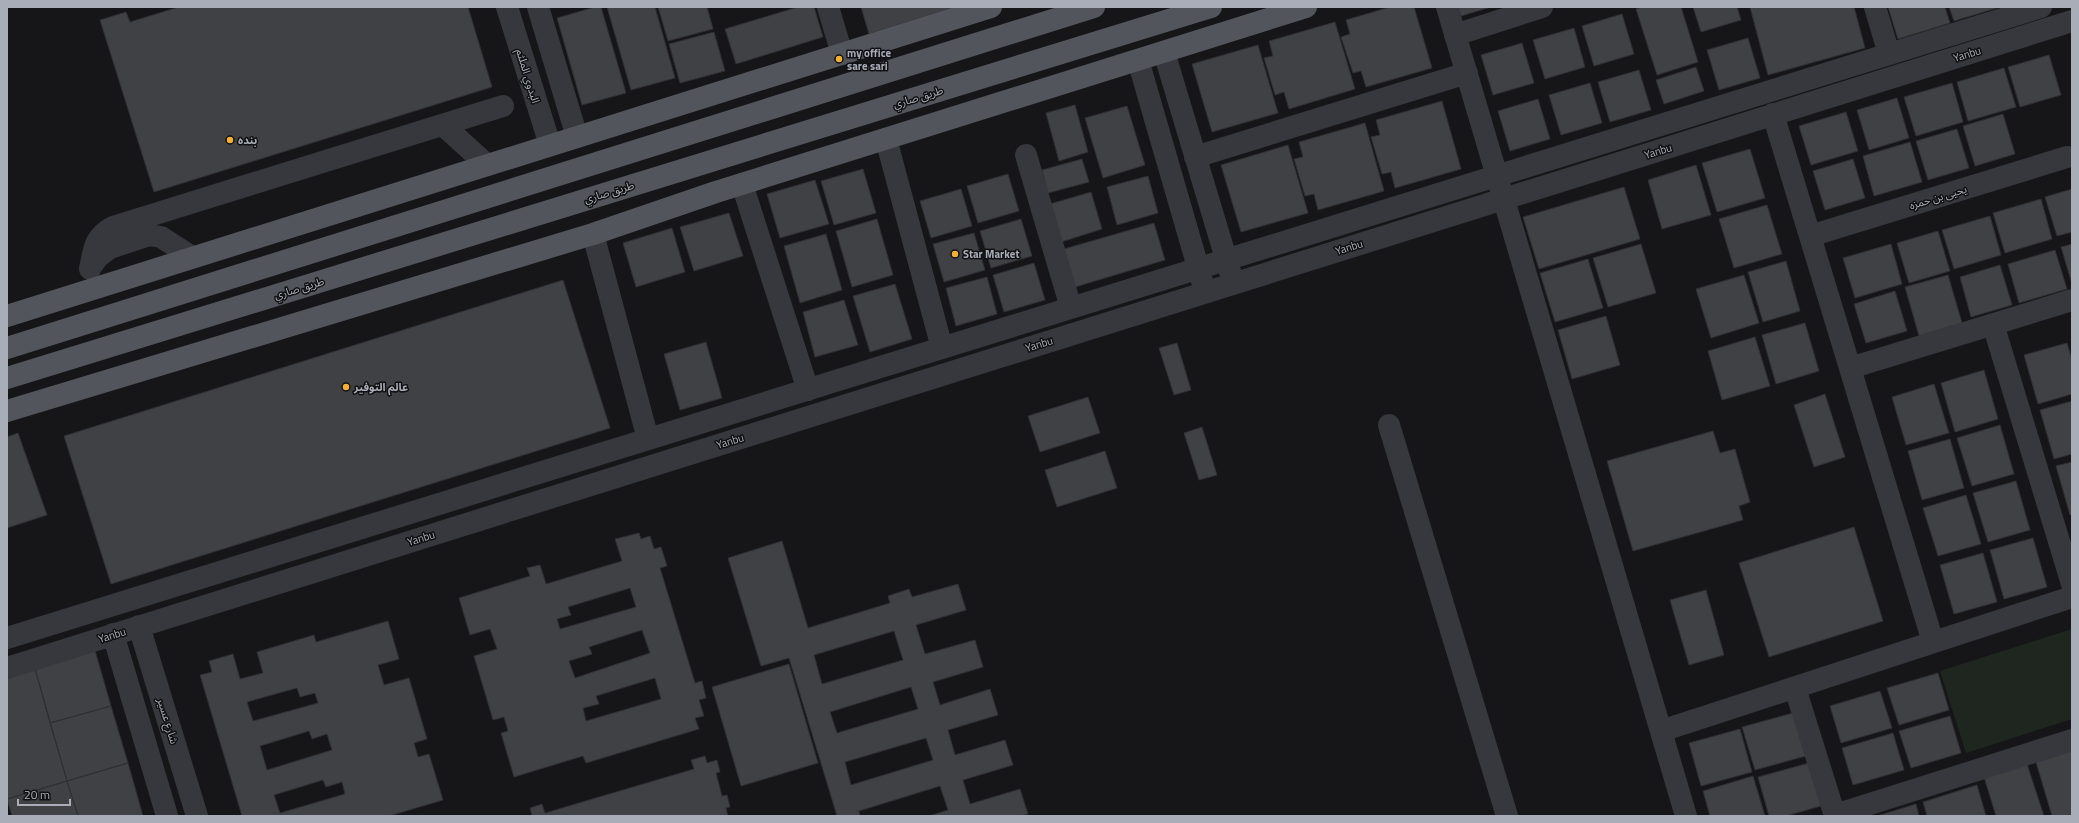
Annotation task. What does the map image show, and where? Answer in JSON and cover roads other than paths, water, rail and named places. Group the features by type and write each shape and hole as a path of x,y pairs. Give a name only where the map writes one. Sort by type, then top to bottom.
{"main road":[{"path":"7,348 1094,7"},
{"name":"طريق صاري","path":"7,378 1211,7"},
{"path":"7,411 593,234 742,184 1306,7"},
{"path":"8,313 71,296 842,54 983,8"}],"street":[{"name":"البدوي الملثم","path":"507,7 550,145"},
{"path":"538,7 577,137"},
{"path":"828,7 842,54"},
{"path":"1447,7 1686,816"},
{"path":"1455,35 1542,7"},
{"path":"1875,7 1889,54"},
{"name":"Yanbu","path":"7,638 2038,7"},
{"name":"Yanbu","path":"7,668 2072,21"},
{"path":"1164,52 1233,283"},
{"path":"1138,60 1206,292"},
{"path":"1195,158 1466,73"},
{"path":"90,268 95,243 103,232 113,228 503,106"},
{"path":"1773,114 1933,642"},
{"path":"443,125 487,165"},
{"path":"886,139 942,348"},
{"path":"1026,155 1071,308"},
{"name":"يحيى بن حمزه","path":"1810,236 2067,157"},
{"path":"742,184 808,390"},
{"path":"593,234 648,439"},
{"path":"71,296 99,256 110,248 150,235 161,237 192,257"},
{"path":"1850,368 2072,300"},
{"path":"1993,324 2072,584"},
{"path":"1389,425 1508,816"},
{"path":"1661,731 2072,597"},
{"name":"شارع عسير","path":"139,626 197,816"},
{"path":"113,634 167,816"},
{"path":"1795,688 1835,815 2072,740"}],"place":[{"name":"my office sare sari","path":"839,59"},
{"name":"بنده","path":"230,140"},
{"name":"Star Market","path":"955,254"},
{"name":"عالم التوفير","path":"346,387"}]}
